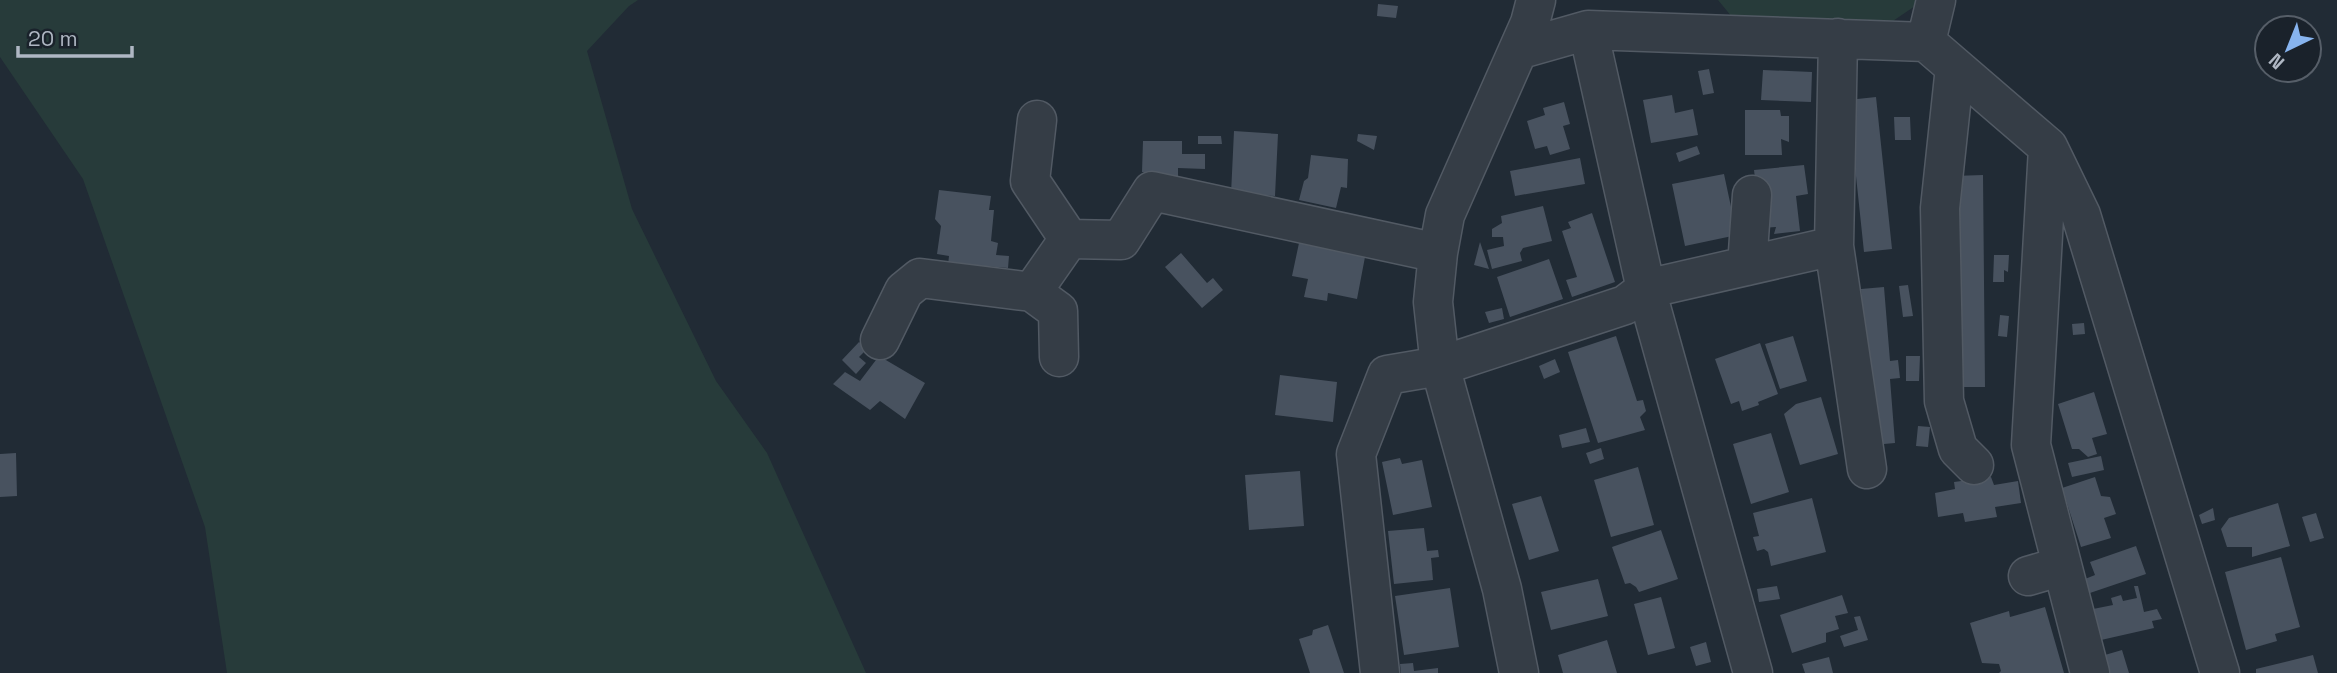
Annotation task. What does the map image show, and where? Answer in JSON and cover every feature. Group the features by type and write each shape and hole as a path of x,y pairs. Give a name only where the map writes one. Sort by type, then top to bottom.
{"street":[{"path":"1519,673 1502,589 1440,366 1433,302 1445,215 1530,23 1536,0"},
{"path":"1926,42 1936,0"},
{"path":"1518,50 1588,30 1926,42 2048,147 2081,215 2220,673"},
{"path":"1588,30 1646,289 1753,673"},
{"path":"1838,38 1834,246 1867,469"},
{"path":"1955,66 1940,208 1944,401 1958,449 1974,466"},
{"path":"1037,120 1030,181 1069,239"},
{"path":"2048,147 2031,446 2045,571 2090,673"},
{"path":"1069,239 1121,240 1152,191 1438,253"},
{"path":"1747,265 1752,195"},
{"path":"1032,292 1069,239"},
{"path":"1380,673 1356,454 1387,375 1440,366 1625,305 1646,289 1834,246"},
{"path":"880,340 904,291 920,278 1032,292 1058,311 1059,357"}],"green space":[{"path":"0,0 638,0 629,6 587,51 632,209 716,381 767,453 866,673 227,673 205,527 83,179 0,57"},
{"path":"1718,0 1916,0 1915,6 1893,21 1732,17"}],"building":[{"path":"1378,4 1398,6 1396,18 1377,16"},
{"path":"1709,69 1714,93 1703,95 1698,71"},
{"path":"1763,70 1812,72 1811,102 1761,100"},
{"path":"1672,95 1675,113 1693,109 1698,135 1651,143 1643,100"},
{"path":"1876,97 1892,249 1864,252 1848,100"},
{"path":"1564,102 1570,124 1563,126 1570,149 1550,155 1547,146 1535,149 1527,121 1545,115 1543,108"},
{"path":"1745,110 1780,110 1781,116 1789,116 1789,142 1781,139 1782,155 1745,155"},
{"path":"1894,117 1910,117 1911,140 1895,140"},
{"path":"1234,131 1278,134 1275,196 1231,194"},
{"path":"1358,134 1377,136 1374,150 1357,141"},
{"path":"1198,136 1221,136 1222,144 1198,144"},
{"path":"1143,141 1182,141 1182,154 1205,154 1205,169 1178,168 1178,180 1142,172"},
{"path":"1697,146 1700,154 1679,162 1676,153"},
{"path":"1311,155 1348,159 1347,188 1341,187 1336,208 1299,200 1304,181 1308,178"},
{"path":"1580,158 1585,184 1515,196 1510,171"},
{"path":"1804,165 1808,194 1796,196 1800,231 1774,234 1776,227 1761,228 1754,170"},
{"path":"1724,174 1737,235 1685,246 1672,184"},
{"path":"1983,175 1985,387 1955,387 1953,176"},
{"path":"939,190 991,196 989,210 994,210 991,241 998,243 996,255 1009,256 1008,268 972,265 969,269 948,265 949,256 937,254 941,226 935,219"},
{"path":"1543,206 1552,241 1523,248 1520,253 1522,261 1492,269 1487,250 1504,246 1503,237 1492,237 1492,229 1502,223 1501,216"},
{"path":"1592,213 1615,282 1572,297 1566,280 1577,277 1562,231 1571,228 1568,222"},
{"path":"1480,242 1489,269 1474,265"},
{"path":"1299,243 1365,257 1357,299 1328,293 1327,301 1304,297 1308,279 1292,276"},
{"path":"1181,253 1207,283 1213,278 1223,290 1202,308 1165,267"},
{"path":"1994,255 2009,255 2008,272 2004,270 2004,282 1993,282"},
{"path":"1549,259 1563,299 1510,317 1497,277"},
{"path":"1908,285 1913,316 1903,317 1899,286"},
{"path":"1884,287 1890,361 1898,360 1900,378 1890,379 1895,443 1873,445 1861,289"},
{"path":"1502,308 1504,319 1489,323 1485,312"},
{"path":"2000,315 2009,316 2007,337 1998,336"},
{"path":"2084,323 2085,334 2073,335 2072,324"},
{"path":"1616,336 1637,401 1643,400 1646,411 1640,417 1645,430 1598,443 1568,352"},
{"path":"1793,336 1807,381 1780,389 1765,344"},
{"path":"859,342 867,349 859,357 866,363 856,374 842,360"},
{"path":"1760,343 1778,394 1742,411 1739,401 1731,404 1715,359"},
{"path":"879,356 925,383 905,419 880,401 870,410 833,384 845,372 860,381"},
{"path":"1906,356 1920,356 1919,381 1906,381"},
{"path":"1555,359 1560,372 1544,379 1539,366"},
{"path":"1280,375 1337,382 1333,422 1275,415"},
{"path":"2094,392 2107,434 2092,438 2097,454 2088,457 2079,449 2072,449 2058,404"},
{"path":"1821,397 1838,454 1800,465 1784,414 1796,404"},
{"path":"1918,426 1930,427 1928,447 1916,446"},
{"path":"1586,428 1590,442 1562,448 1559,435"},
{"path":"1771,433 1789,492 1751,504 1733,444"},
{"path":"1601,448 1604,459 1590,464 1586,453"},
{"path":"16,453 17,496 0,497 0,454"},
{"path":"2101,456 2104,470 2072,477 2068,463"},
{"path":"1400,458 1402,464 1422,460 1432,507 1393,515 1382,462"},
{"path":"1638,467 1654,525 1611,537 1594,480"},
{"path":"1300,471 1304,526 1249,530 1245,475"},
{"path":"1991,477 1994,485 2018,481 2021,503 1995,507 1997,517 1965,522 1963,513 1938,517 1935,493 1955,489 1954,482"},
{"path":"2095,477 2101,496 2110,497 2116,514 2104,518 2111,538 2081,547 2062,488"},
{"path":"1541,496 1559,551 1529,560 1512,504"},
{"path":"1812,498 1826,552 1771,566 1768,552 1764,549 1757,551 1753,537 1759,536 1753,513"},
{"path":"2278,503 2290,546 2252,557 2252,547 2227,547 2221,529 2229,518"},
{"path":"2213,508 2215,520 2202,524 2199,515"},
{"path":"2316,513 2324,538 2310,542 2302,517"},
{"path":"1424,528 1427,551 1438,550 1439,557 1431,558 1433,580 1394,584 1388,531"},
{"path":"1661,530 1678,579 1639,592 1630,583 1625,584 1612,547"},
{"path":"2136,546 2146,574 2084,595 2080,581 2095,575 2090,562"},
{"path":"2281,557 2300,627 2275,634 2277,641 2246,650 2225,572"},
{"path":"1598,579 1608,616 1551,630 1541,592"},
{"path":"1777,586 1780,599 1759,602 1757,589"},
{"path":"2134,586 2138,586 2144,612 2157,609 2162,619 2152,621 2154,628 2101,640 2093,609 2113,605 2111,598 2121,595 2123,601 2137,598"},
{"path":"1450,588 1459,647 1404,655 1395,596"},
{"path":"1842,595 1848,613 1835,616 1839,629 1826,633 1826,642 1792,653 1780,615"},
{"path":"1661,597 1675,648 1648,655 1634,604"},
{"path":"2045,607 2064,673 1999,673 1999,664 1982,663 1970,623 2009,611 2010,617"},
{"path":"1860,616 1868,640 1844,647 1840,636 1858,630 1854,617"},
{"path":"1328,625 1344,673 1310,673 1299,639"},
{"path":"1607,640 1617,673 1563,673 1558,655"},
{"path":"1706,642 1711,662 1696,666 1690,647"},
{"path":"2122,650 2129,673 2102,673 2098,657"},
{"path":"2313,655 2318,673 2256,673 2256,669"},
{"path":"1829,657 1833,673 1805,673 1802,664"},
{"path":"1413,663 1414,671 1438,668 1438,673 1401,673 1400,664"}]}
